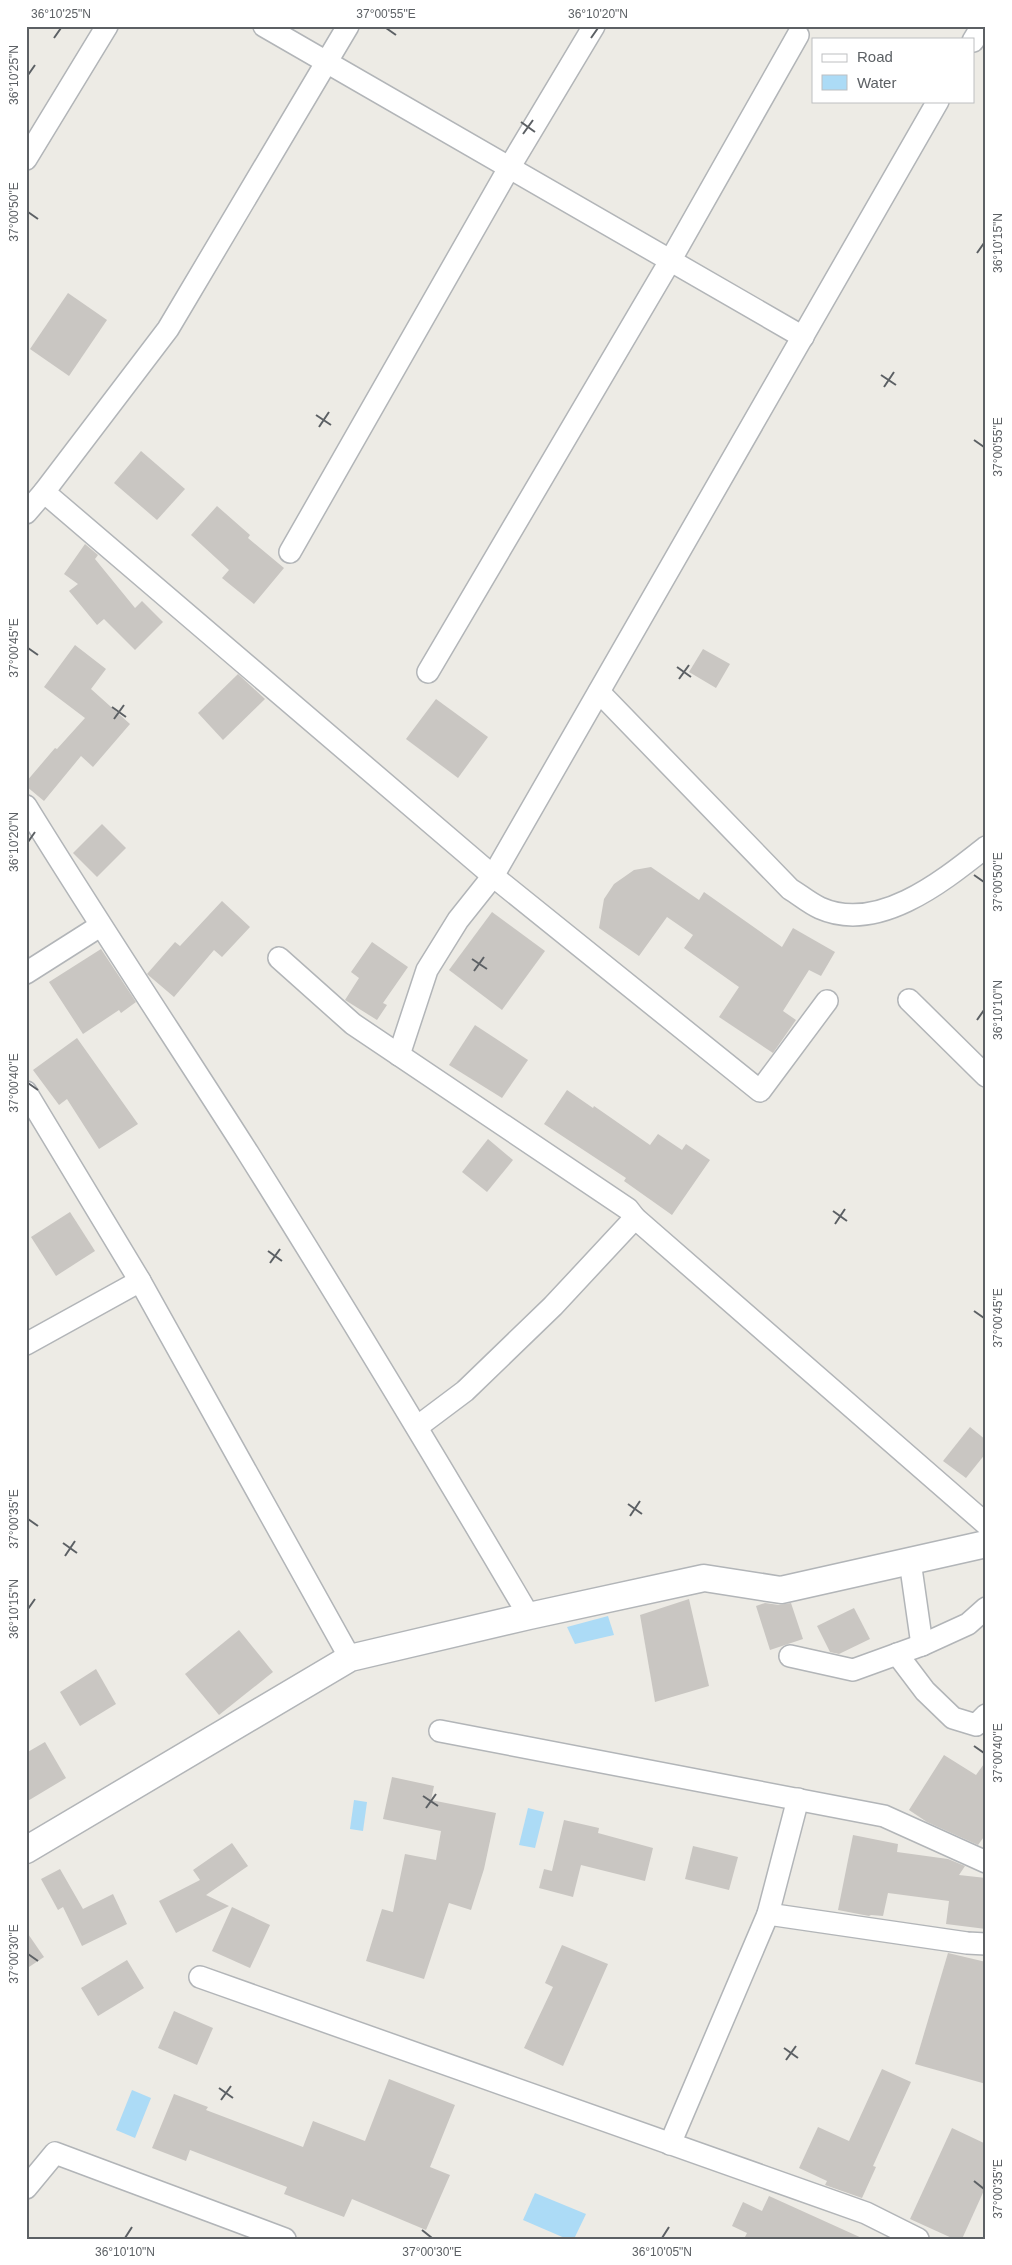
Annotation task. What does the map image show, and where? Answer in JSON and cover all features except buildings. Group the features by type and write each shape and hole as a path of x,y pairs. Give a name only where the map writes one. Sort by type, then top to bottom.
{"street":[{"path":"26,159 107,26"},
{"path":"264,26 803,337"},
{"path":"26,513 168,329 348,26"},
{"path":"290,552 510,168 594,26"},
{"path":"974,39 982,26"},
{"path":"428,672 670,260 798,35"},
{"path":"399,1055 427,970 458,920 493,876 937,102"},
{"path":"44,492 493,876 760,1091 827,1001"},
{"path":"599,692 790,889 820,908 844,913 866,913 910,900 955,873 985,846"},
{"path":"26,806 100,926 247,1153 417,1427 529,1616"},
{"path":"26,973 100,926"},
{"path":"279,958 353,1024 628,1209 635,1218 986,1524"},
{"path":"909,1000 986,1076"},
{"path":"26,1092 140,1281 350,1658"},
{"path":"417,1427 466,1391 553,1306 635,1218"},
{"path":"26,1344 140,1281"},
{"path":"26,1850 350,1658 529,1616 704,1578 781,1590 986,1544"},
{"path":"910,1561 922,1645"},
{"path":"790,1656 853,1670 922,1645 968,1624 986,1608"},
{"path":"897,1654 925,1692 953,1718 976,1725 986,1716"},
{"path":"440,1731 884,1816 986,1862"},
{"path":"670,2144 768,1914 798,1799"},
{"path":"768,1914 967,1943 986,1944"},
{"path":"200,1977 866,2213 918,2239"},
{"path":"26,2188 55,2153 285,2239"}],"water":[{"path":"608,1616 614,1635 575,1644 567,1627"},
{"path":"354,1800 367,1802 363,1831 350,1829"},
{"path":"528,1808 544,1812 535,1848 519,1845"},
{"path":"132,2090 151,2098 135,2138 116,2130"},
{"path":"535,2193 586,2214 574,2239 567,2239 523,2220"}]}
